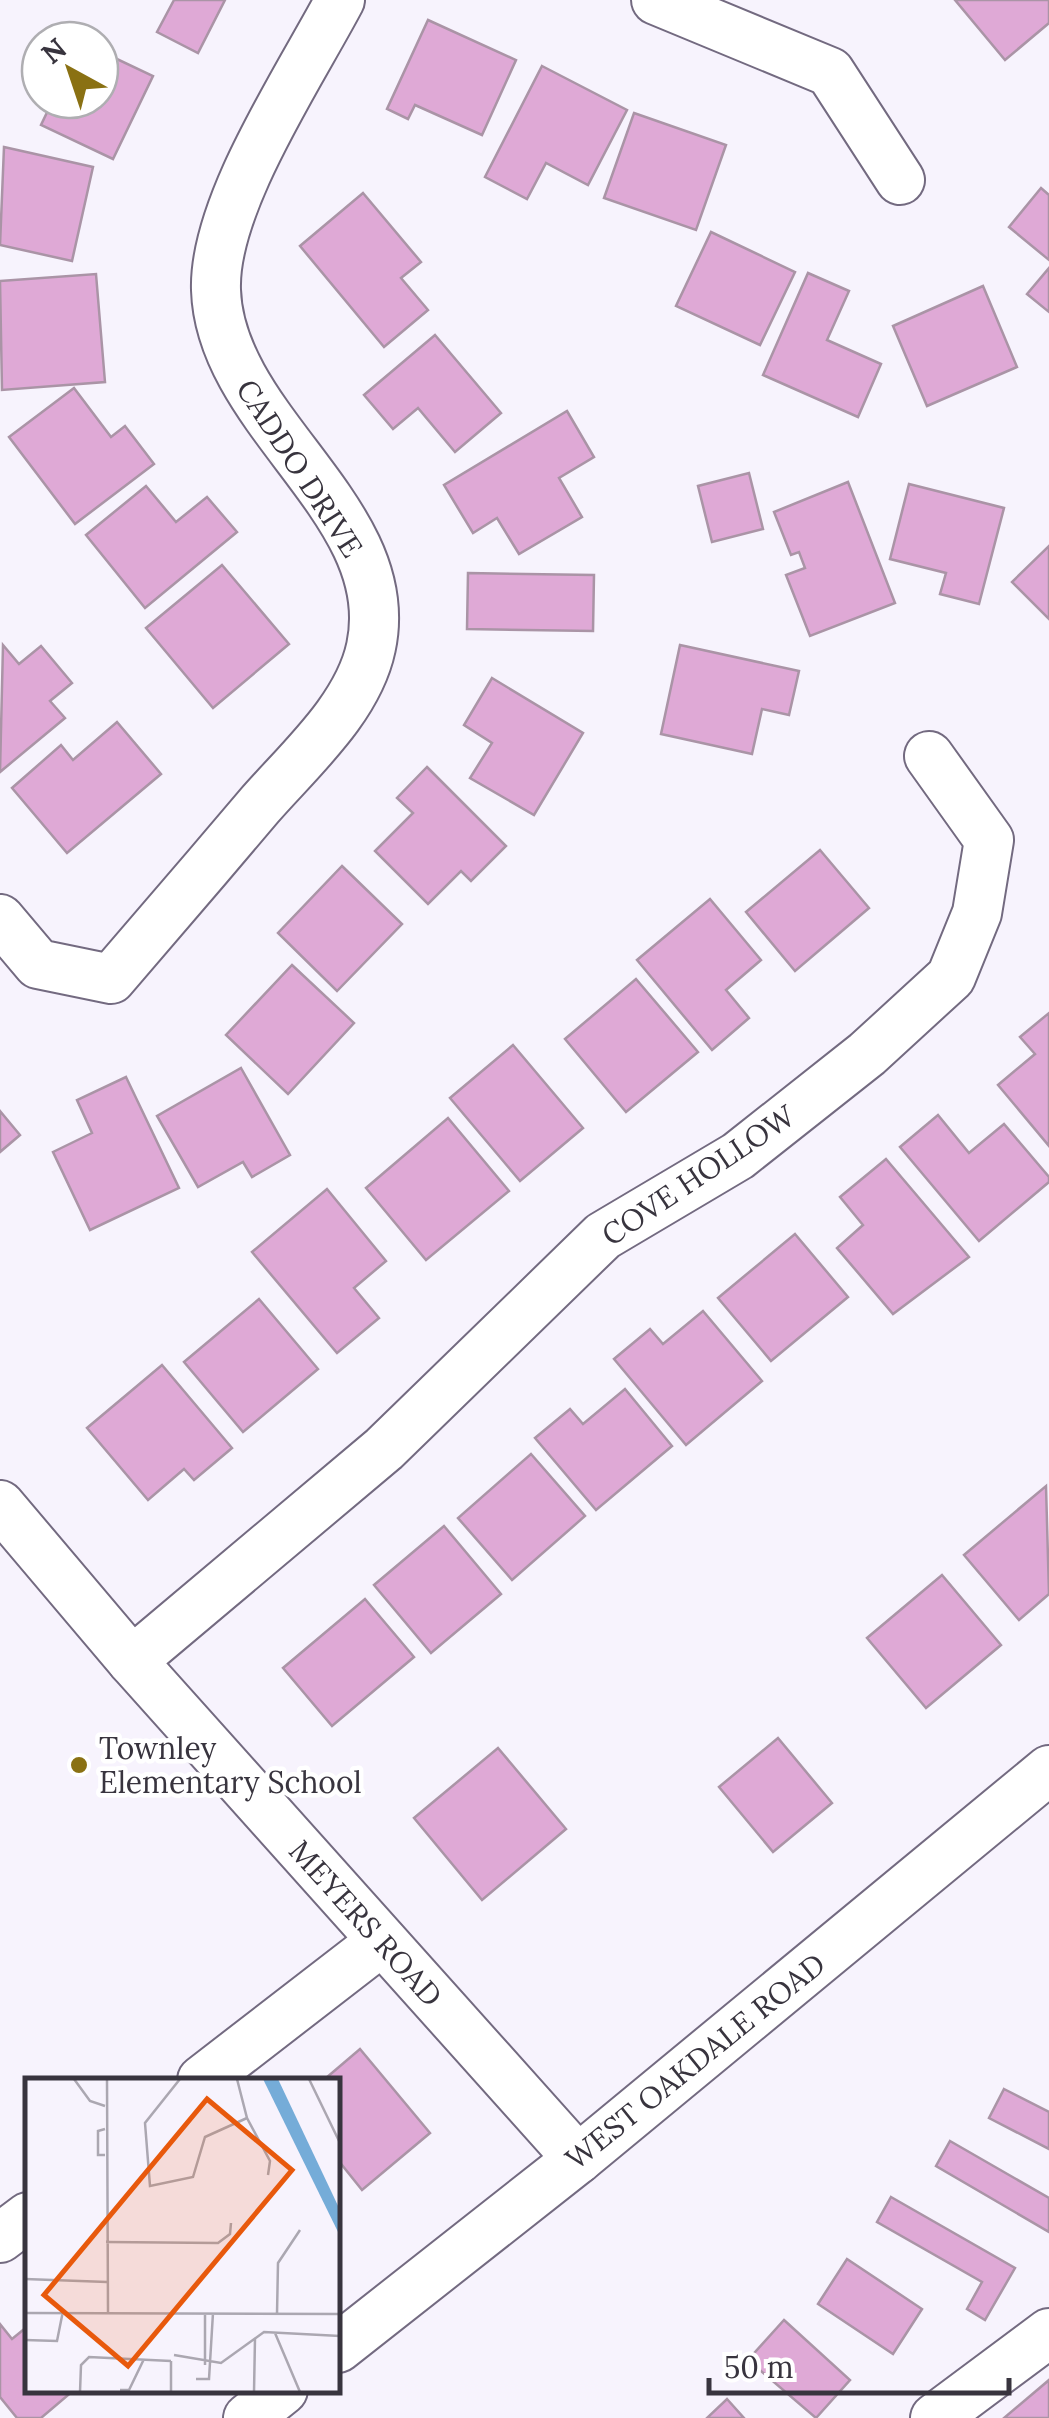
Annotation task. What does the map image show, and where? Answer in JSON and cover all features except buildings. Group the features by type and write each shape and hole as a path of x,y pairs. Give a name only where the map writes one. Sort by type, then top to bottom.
{"street":[{"name":"CADDO DRIVE","path":"0,919 38,964 111,979 343,709 371,649 376,590 348,534 233,366 216,290 230,210 340,0"},
{"path":"656,0 830,72 900,180"},
{"name":"COVE HOLLOW","path":"132,1661 384,1449 603,1236 738,1156 867,1054 951,977 978,913 989,840 929,756"},
{"name":"MEYERS ROAD","path":"0,1505 132,1661 578,2159"},
{"name":"WEST OAKDALE ROAD","path":"340,2346 578,2159 1049,1770"},
{"path":"205,2078 382,1941"},
{"path":"0,2238 25,2218"},
{"path":"934,2418 1049,2333"},
{"path":"248,2418 279,2393"}],"place":[{"name":"Townley Elementary School","path":"79,1765"}]}
